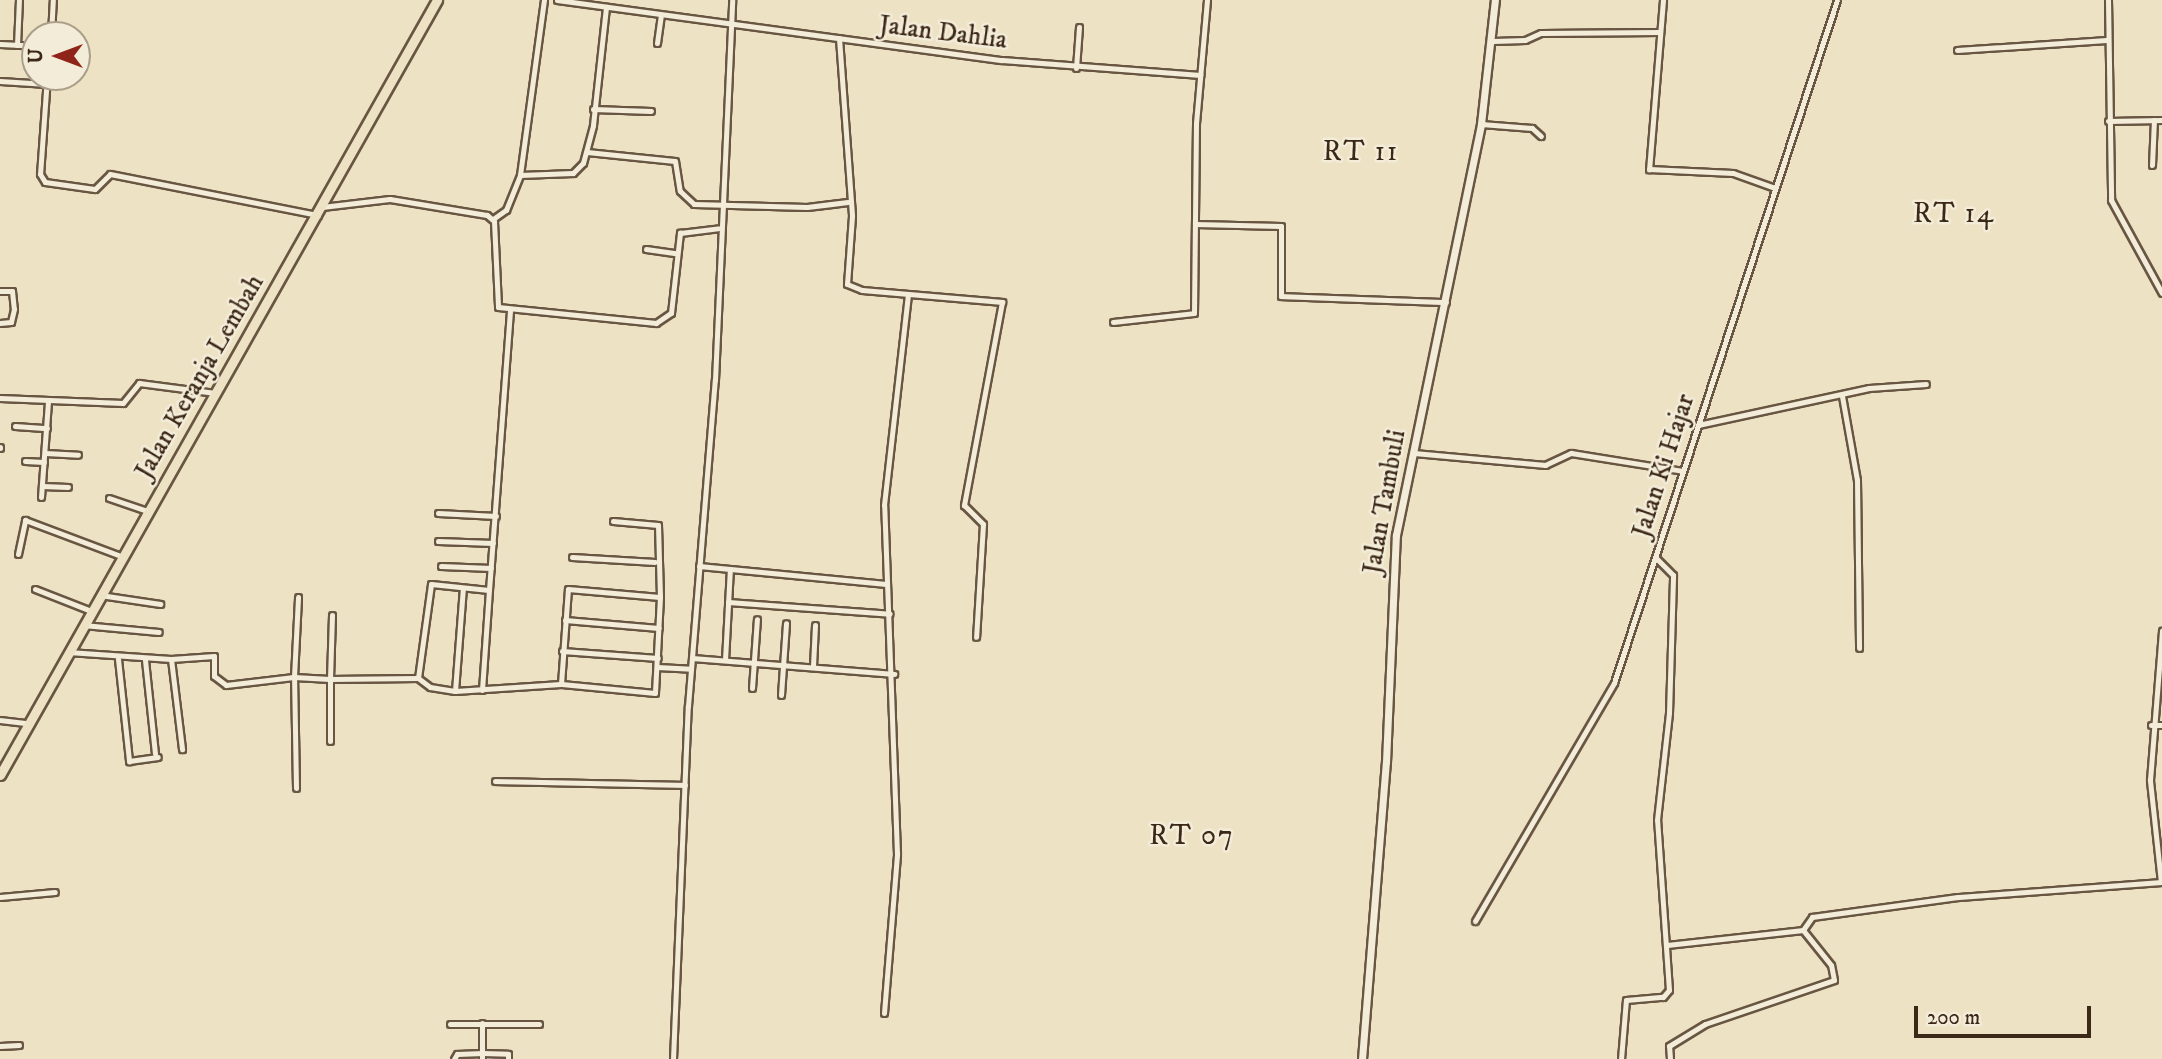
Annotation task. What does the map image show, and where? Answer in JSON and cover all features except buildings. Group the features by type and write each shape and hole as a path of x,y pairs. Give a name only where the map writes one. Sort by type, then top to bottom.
{"main road":[{"name":"Jalan Keranja Lembah","path":"0,775 3,763 25,723 320,211 437,0"}],"street":[{"path":"17,45 19,0"},
{"path":"52,21 53,0"},
{"path":"46,91 40,174 45,182 95,189 110,174 320,211 390,199 493,219 506,210 520,175 544,0"},
{"name":"Jalan Dahlia","path":"557,0 1076,68 1200,75"},
{"path":"673,1059 691,669 715,380 718,228 732,0"},
{"path":"1112,323 1194,313 1200,75 1208,0"},
{"name":"Jalan Tambuli","path":"1362,1059 1385,775 1392,566 1481,124 1493,41 1495,0"},
{"path":"1663,0 1649,169 1732,173 1774,188"},
{"name":"Jalan Ki Hajar","path":"1475,920 1603,706 1655,557 1837,0"},
{"path":"2108,0 2108,121 2112,206 2162,293"},
{"path":"520,175 573,173 587,152 606,7"},
{"path":"657,43 661,15"},
{"path":"1076,68 1079,27"},
{"path":"1493,41 1525,40 1541,33 1660,32"},
{"path":"839,38 848,202 852,216 847,284 1002,302 964,505 984,524 976,637"},
{"path":"1957,50 2107,40"},
{"path":"0,44 21,45"},
{"path":"0,81 21,81"},
{"path":"593,108 651,111"},
{"path":"2152,165 2154,120"},
{"path":"2108,121 2162,120"},
{"path":"1481,124 1532,128 1541,136"},
{"path":"587,152 674,161 680,191 688,202 807,207 848,202"},
{"path":"493,219 495,300 510,310 663,323 671,313 676,253 681,231 718,228"},
{"path":"1195,224 1281,226 1281,296 1447,302"},
{"path":"646,248 676,253"},
{"path":"0,291 12,291 14,309 11,322 0,323"},
{"path":"884,1013 897,854 894,674 886,584 884,505 908,293"},
{"path":"482,690 510,310"},
{"path":"0,398 123,403 139,383 215,393"},
{"path":"1698,425 1842,396 1926,384"},
{"path":"1842,396 1857,480 1859,648"},
{"path":"41,497 48,401"},
{"path":"15,426 47,428"},
{"path":"45,453 78,455"},
{"path":"1414,453 1538,465 1577,453 1683,471"},
{"path":"25,461 44,462"},
{"path":"42,486 68,487"},
{"path":"109,498 147,511"},
{"path":"438,513 496,516"},
{"path":"18,554 25,520 49,524 121,556"},
{"path":"68,652 145,660 214,656 214,676 226,685 294,677 418,678 430,687 455,691 482,690 514,682 655,693 660,597 655,562 658,525 613,521"},
{"path":"439,541 494,543"},
{"path":"572,557 655,562"},
{"path":"1621,1059 1626,1000 1668,995 1667,945 1657,820 1669,713 1673,575 1655,557"},
{"path":"441,566 491,568"},
{"path":"699,566 886,584"},
{"path":"725,660 730,569"},
{"path":"418,678 431,584 489,590"},
{"path":"455,691 463,588"},
{"path":"35,589 91,611"},
{"path":"561,684 568,589 660,597"},
{"path":"100,595 160,604"},
{"path":"296,788 294,677 298,597"},
{"path":"728,602 890,614"},
{"path":"330,741 332,615"},
{"path":"752,688 757,619"},
{"path":"565,620 659,628"},
{"path":"781,695 786,623"},
{"path":"83,625 159,632"},
{"path":"813,666 815,625"},
{"path":"1667,945 1803,930 1812,917 1947,898 2161,882 2150,780 2151,724 2162,630"},
{"path":"562,651 658,659"},
{"path":"692,658 894,674"},
{"path":"118,659 129,761 156,755 145,660"},
{"path":"171,659 182,749"},
{"path":"657,667 691,669"},
{"path":"0,720 25,723"},
{"path":"2151,724 2162,724"},
{"path":"495,781 685,785"},
{"path":"0,897 55,892"},
{"path":"1670,1059 1670,1046 1705,1024 1833,980 1827,959 1803,930"},
{"path":"482,1023 483,1056"},
{"path":"450,1024 539,1024"},
{"path":"0,1046 19,1045"},
{"path":"454,1059 508,1054 508,1059"}],"district":[{"name":"RT 11","path":"1361,152"},
{"name":"RT 14","path":"1954,214"},
{"name":"RT 07","path":"1192,836"}]}
